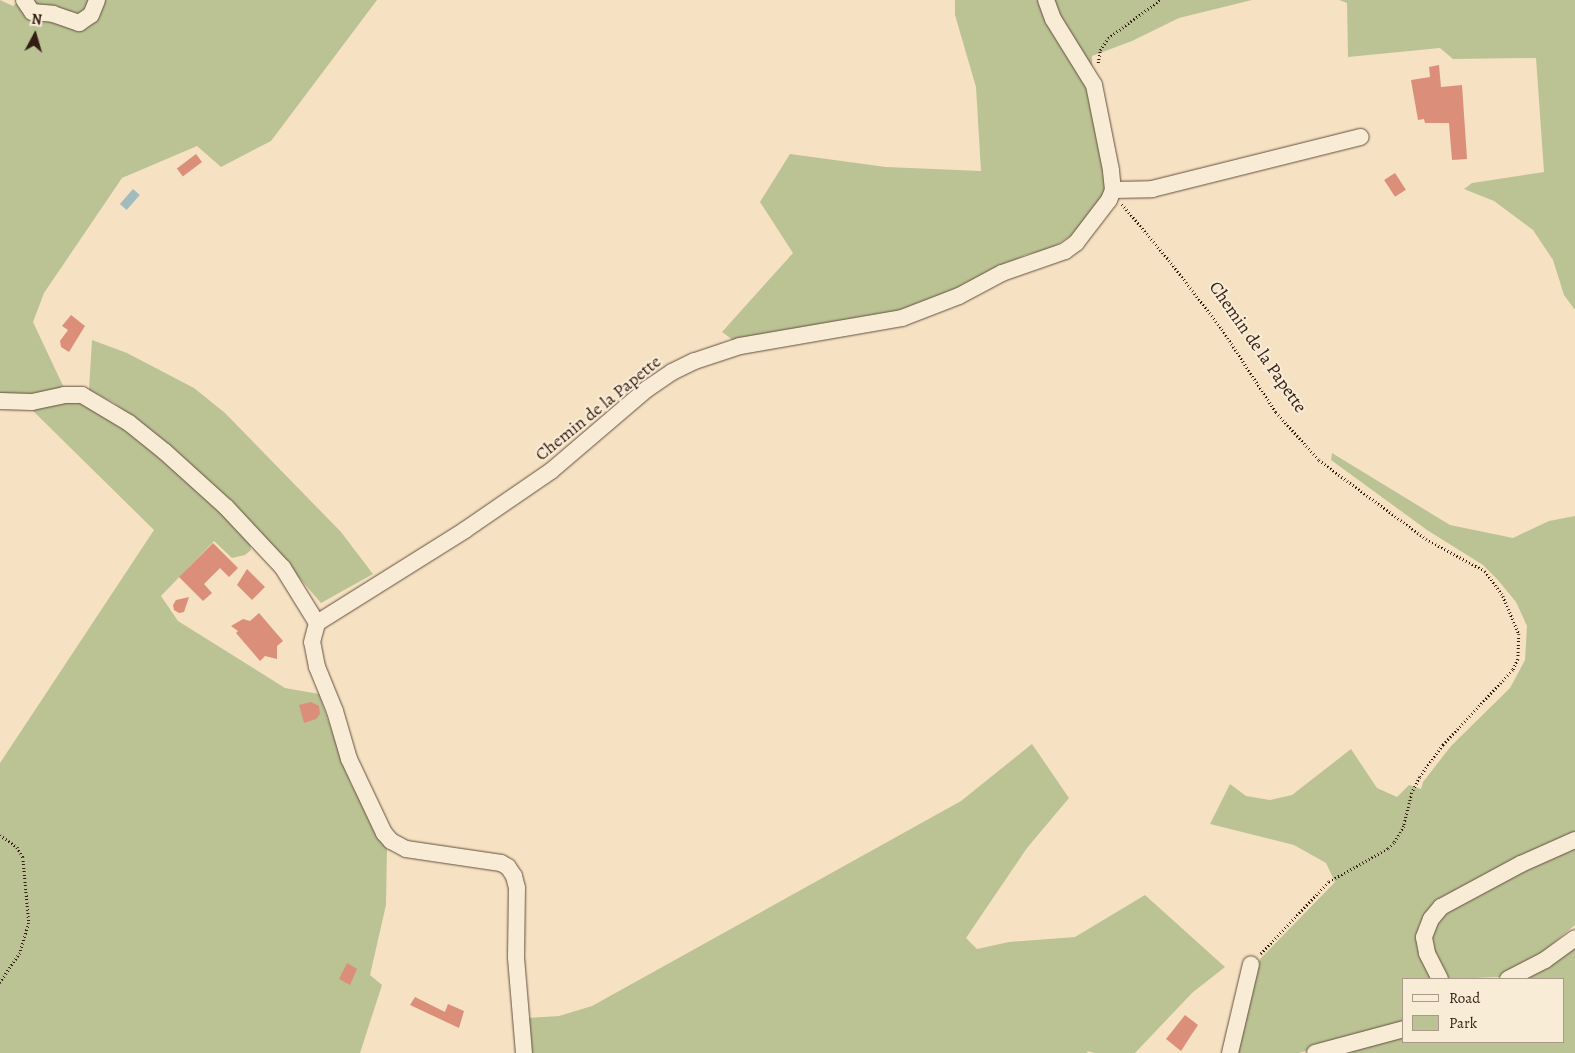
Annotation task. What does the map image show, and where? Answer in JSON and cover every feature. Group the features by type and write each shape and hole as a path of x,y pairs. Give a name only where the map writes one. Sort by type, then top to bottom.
{"street":[{"path":"24,0 32,12 53,14 79,23 91,15 97,0"},
{"path":"1046,0 1053,20 1094,85 1108,151 1113,190 1152,189 1361,137"},
{"name":"Chemin de la Papette","path":"316,627 552,471 647,389 672,372 695,361 740,346 872,325 924,311 1002,273 1065,251 1076,243 1101,212 1113,190"},
{"path":"0,402 32,402 73,394 82,395 129,423 164,451 226,507 283,568 316,627 312,651 317,667 335,711 349,759 384,833 391,841 406,849 500,863 508,867 514,876 517,888 516,957 524,1053"},
{"path":"1440,978 1427,953 1424,936 1431,920 1442,907 1512,869 1575,840"},
{"path":"1510,978 1545,960 1575,938"},
{"path":"1230,1053 1251,964"},
{"path":"1315,1053 1402,1030"}],"path":[{"path":"1094,85 1100,50 1108,38 1160,0"},
{"name":"Chemin de la Papette","path":"1113,190 1130,216 1169,260 1222,329 1276,412 1319,460 1426,538 1485,571 1503,596 1519,634 1518,659 1512,670 1444,745 1420,777 1412,793 1404,826 1394,843 1388,849 1328,882 1251,964"},
{"path":"0,835 16,847 23,857 28,923 20,953 0,983"}],"green space":[{"path":"0,0 13,6 20,0 377,0 271,141 221,167 197,146 122,178 44,293 33,322 65,390 37,398 0,397"},
{"path":"955,0 1252,0 1179,18 1132,41 1092,56 1093,105 1107,187 1102,198 1077,232 1050,249 1025,255 926,306 733,340 722,332 793,253 760,202 790,154 886,167 981,171 976,87 955,15"},
{"path":"1339,0 1575,0 1575,310 1564,295 1553,260 1533,230 1494,201 1464,189 1472,183 1544,172 1536,58 1453,59 1440,48 1348,57 1347,3"},
{"path":"92,340 127,353 194,388 225,413 341,532 373,574 321,603 282,558 157,436 114,403 89,390"},
{"path":"67,400 80,402 148,444 249,537 251,550 245,555 232,558 214,541 161,596 178,621 285,688 319,694 351,784 387,847 386,905 370,975 382,985 360,1053 0,1053 0,763 154,530 29,407"},
{"path":"1332,453 1450,525 1513,538 1549,521 1575,516 1575,833 1431,907 1419,925 1418,938 1432,978 1402,978 1402,1021 1299,1053 1237,1053 1253,972 1261,958 1335,882 1326,863 1294,845 1210,824 1230,784 1246,796 1270,800 1292,795 1351,749 1377,788 1397,797 1409,785 1421,789 1423,782 1451,746 1510,688 1525,660 1527,626 1516,602 1497,579 1483,565 1427,530 1331,460"},
{"path":"1032,744 1069,798 1027,848 966,938 977,949 1009,942 1075,937 1145,895 1225,967 1192,993 1135,1053 1095,1053 1087,1051 1088,1053 530,1053 527,1018 559,1016 592,1006 961,801"},
{"path":"1575,846 1575,925 1544,951 1499,977 1447,978 1429,946 1434,922 1464,898"},
{"path":"1575,947 1575,1053 1334,1053 1402,1036 1402,1043 1565,1043 1565,978 1519,978"}],"water":[{"path":"133,189 140,195 127,210 120,204"}],"building":[{"path":"1439,65 1441,87 1462,85 1467,159 1452,160 1449,123 1425,123 1424,119 1418,120 1411,80 1430,77 1429,67"},
{"path":"196,154 202,162 183,176 177,168"},
{"path":"1395,173 1406,190 1395,197 1384,180"},
{"path":"71,315 85,326 69,352 61,347 60,341 68,330 62,326"},
{"path":"213,543 238,568 229,577 220,568 204,584 212,593 203,601 179,577"},
{"path":"247,569 265,587 252,600 237,585"},
{"path":"189,597 184,612 179,613 174,610 173,605 176,600"},
{"path":"259,613 283,641 277,646 277,659 265,656 260,661 236,633 238,631 231,626 243,619 250,621"},
{"path":"311,702 319,706 320,714 316,719 304,723 299,705"},
{"path":"347,963 357,969 350,985 339,979"},
{"path":"415,997 445,1012 448,1004 464,1011 459,1028 410,1005"},
{"path":"1185,1015 1198,1025 1181,1051 1166,1039"}]}
